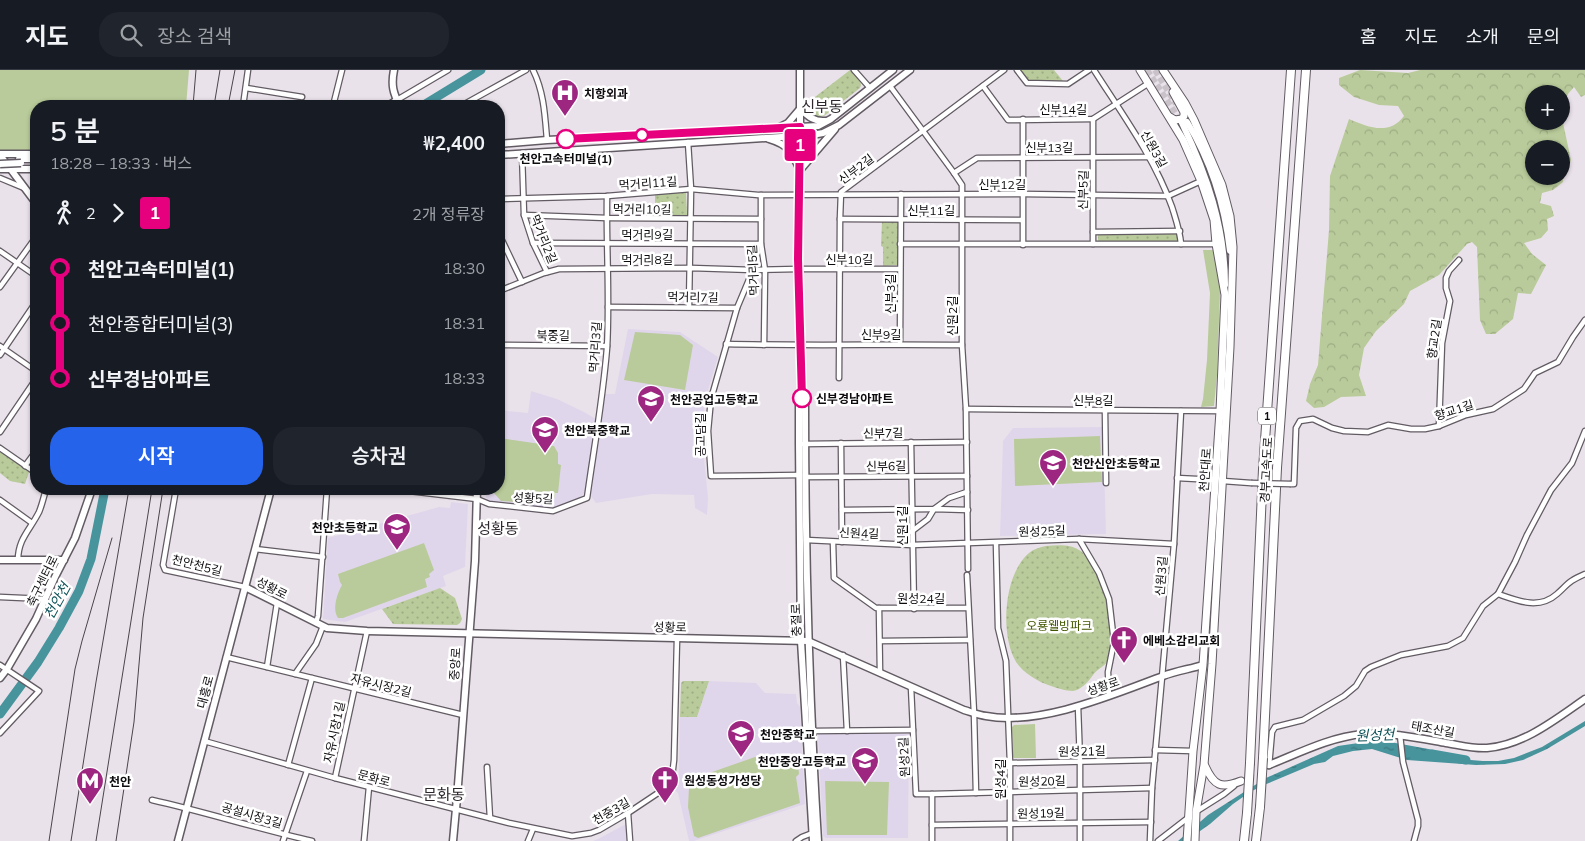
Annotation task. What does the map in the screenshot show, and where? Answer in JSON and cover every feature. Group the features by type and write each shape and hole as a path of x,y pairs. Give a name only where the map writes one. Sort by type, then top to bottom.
{"highway":[{"name":"경부고속도로","path":"1244,841 1250,763 1263,469 1290,70"},
{"name":"경부고속도로","path":"1256,841 1263,758 1277,468 1306,70"}],"main road":[{"path":"1140,70 1170,117 1201,181 1214,220 1216,244 1225,295"},
{"path":"1162,70 1184,114 1184,118 1180,120 1170,117"},
{"path":"1162,70 1185,103 1194,120 1222,185 1232,234 1233,280"},
{"name":"천안대로","path":"1195,841 1196,812 1204,765 1212,664 1220,481 1233,280"},
{"name":"천안대로","path":"1187,841 1193,751 1220,481 1220,411 1225,295"},
{"path":"1204,765 1212,780 1219,784 1228,786 1241,781"}],"street":[{"path":"244,100 248,70"},
{"path":"334,100 342,70"},
{"path":"394,70 392,82 397,100"},
{"path":"404,100 448,70"},
{"path":"472,100 526,70"},
{"path":"533,70 539,81 544,102 547,140"},
{"name":"충절로","path":"800,70 798,269 802,398 805,406 802,444 805,641 815,832 818,841"},
{"path":"854,70 870,88"},
{"path":"505,144 818,126 828,121 893,70"},
{"path":"505,154 812,135 830,130 839,125 910,70"},
{"name":"신부2길","path":"839,344 841,192 1004,70"},
{"path":"1017,70 1028,83 1068,84 1089,70"},
{"name":"신원3길","path":"1094,70 1149,157 1168,196 1180,232 1181,244"},
{"name":"신부14길","path":"983,86 1008,120 1094,119 1149,83"},
{"name":"신원2길","path":"890,86 962,185 962,345 966,409 968,510 967,608 974,713 976,793"},
{"path":"246,88 302,97"},
{"path":"774,129 788,122 800,109 812,119 828,121"},
{"path":"1023,119 1023,245"},
{"name":"신부5길","path":"1093,244 1094,119"},
{"path":"828,121 823,128 824,130 830,130"},
{"name":"천안대로","path":"1225,295 1225,262 1217,214 1204,172 1185,123 1208,163 1219,196 1230,249 1233,280"},
{"path":"763,138 778,142 790,149 800,170 839,125"},
{"path":"762,130 766,133 763,138"},
{"path":"688,142 691,190 689,307"},
{"name":"먹거리2길","path":"522,153 524,215 533,243 547,272"},
{"path":"0,155 30,154"},
{"path":"0,155 30,195"},
{"name":"신부13길","path":"954,173 977,158 1149,157"},
{"path":"0,159 30,162"},
{"path":"0,164 30,160"},
{"path":"0,169 30,169"},
{"path":"0,178 25,188"},
{"name":"신부12길","path":"799,195 1093,194 1168,196 1201,181"},
{"name":"먹거리11길","path":"505,199 607,196 691,190 761,195 799,195"},
{"name":"신부3길","path":"900,344 901,194"},
{"name":"먹거리5길","path":"761,195 761,244 765,270 764,345"},
{"name":"먹거리3길","path":"587,498 607,346 607,196"},
{"name":"먹거리10길","path":"524,215 691,220 761,219"},
{"name":"신부11길","path":"840,219 1022,220"},
{"path":"1093,232 1180,232"},
{"name":"먹거리9길","path":"533,243 761,244"},
{"path":"900,244 1216,244"},
{"path":"0,287 30,245"},
{"path":"505,247 522,282"},
{"path":"0,251 30,271"},
{"name":"향교2길","path":"1440,426 1442,343 1450,301 1446,288 1446,278 1449,270 1459,260"},
{"name":"먹거리8길","path":"505,289 559,269 798,269"},
{"name":"신부10길","path":"798,269 900,269"},
{"path":"737,308 753,270"},
{"name":"먹거리7길","path":"608,306 737,308"},
{"name":"공고담길","path":"737,308 711,399 708,431 711,476 802,476"},
{"path":"0,355 2,347 30,310"},
{"name":"향교1길","path":"1220,481 1294,484 1296,428 1300,421 1313,419 1340,430 1364,432 1388,425 1417,429 1440,426 1466,415 1496,407 1520,392 1535,373 1558,362 1585,320"},
{"name":"신부9길","path":"726,344 801,346 839,344 962,345"},
{"path":"839,344 839,378"},
{"name":"북중길","path":"505,345 607,346"},
{"path":"2,347 30,367"},
{"path":"0,432 30,388"},
{"name":"신부8길","path":"966,409 1220,411"},
{"path":"1105,410 1106,482"},
{"name":"신원3길","path":"1150,841 1155,750 1174,544 1181,411"},
{"path":"1270,765 1272,732 1275,727 1303,720 1344,696 1356,686 1370,667 1401,655 1454,644 1464,638 1484,606 1498,594 1551,490 1572,463 1585,431"},
{"name":"신원1길","path":"911,442 911,532 914,609"},
{"name":"신부7길","path":"802,444 967,442"},
{"path":"841,443 842,542"},
{"path":"0,448 30,469"},
{"path":"25,466 30,459"},
{"name":"충절로","path":"802,476 805,540 805,641 812,731 815,832 813,841"},
{"name":"신부6길","path":"802,476 967,476"},
{"path":"1177,478 1220,481"},
{"path":"911,532 928,519 934,509 949,498 967,492"},
{"path":"18,560 18,550 39,512 44,495"},
{"name":"축구센터로","path":"0,678 36,619 75,538 90,495"},
{"name":"천안천5길","path":"175,495 163,565 165,570 245,586"},
{"name":"대흥로","path":"178,841 269,495"},
{"path":"295,674 316,644 320,624 318,616 327,495"},
{"name":"성황5길","path":"443,495 477,499 489,504 553,511 587,498"},
{"name":"중앙로","path":"453,841 475,561 477,495"},
{"path":"0,500 32,523"},
{"path":"842,510 968,510"},
{"path":"1079,539 1099,573 1110,599 1114,642 1108,672 1109,696"},
{"name":"원성25길","path":"912,545 1079,539 1174,544"},
{"name":"신원4길","path":"805,540 912,545"},
{"path":"832,542 834,578 876,608 880,608"},
{"path":"996,543 998,628 1006,660 1008,717"},
{"path":"255,549 323,557"},
{"path":"0,560 64,560"},
{"path":"1498,594 1524,602 1544,603 1558,594 1569,581 1585,574"},
{"name":"성황로","path":"245,586 320,624 334,629 367,632 805,641 843,655 964,710 986,716 1032,716 1078,706 1163,676 1203,665"},
{"path":"0,597 45,599"},
{"path":"267,667 277,603"},
{"name":"원성24길","path":"880,673 880,608 967,608"},
{"name":"자유시장1길","path":"334,778 367,632"},
{"name":"천중3길","path":"456,809 534,829 572,836 591,834 628,814 661,791 672,777 674,760 676,639"},
{"path":"880,641 970,640"},
{"path":"843,655 847,731"},
{"name":"자유시장2길","path":"226,657 463,715"},
{"path":"0,665 39,691 0,733"},
{"path":"288,765 312,678"},
{"name":"원성2길","path":"911,687 916,794 932,794"},
{"name":"태조산길","path":"1158,841 1241,781 1270,765 1322,744 1347,736 1364,734 1487,748 1523,738 1585,699"},
{"path":"1078,706 1080,841"},
{"name":"원성4길","path":"1008,717 1010,841"},
{"path":"812,731 913,730"},
{"path":"1400,737 1403,761 1418,820 1414,841"},
{"name":"문화로","path":"204,741 334,778 456,809"},
{"path":"1155,750 1193,751"},
{"name":"원성21길","path":"1010,763 1080,760 1155,760"},
{"path":"487,767 490,818"},
{"path":"282,841 308,770"},
{"path":"364,841 369,787"},
{"name":"원성20길","path":"932,794 1152,788"},
{"path":"932,794 932,841"},
{"name":"공설시장3길","path":"152,800 187,807 312,841"},
{"path":"628,814 630,841"},
{"name":"원성19길","path":"932,825 1151,822"},
{"path":"528,841 534,829"},
{"path":"796,841 815,832"}],"shaded area":[{"name":"천안공업고등학교","path":"628,329 680,332 718,357 706,397 703,418 702,437 708,498 707,515 695,508 694,495 652,494 596,503 591,496 605,394 615,394"},
{"name":"천안북중학교","path":"531,391 557,399 596,419 585,493 578,499 557,508 548,508 489,502 486,498 486,495 505,495 505,411 528,413"},
{"name":"천안신안초등학교","path":"1103,427 1106,534 1000,536 1003,441 1013,428"},
{"name":"천안초등학교","path":"451,502 468,504 465,567 443,576 446,586 345,622 323,619 328,538 439,507 450,508"},
{"name":"천안중학교","path":"709,681 756,683 765,693 796,694 797,703 800,707 805,804 694,841 689,841 678,793 673,789 679,771 680,717 697,717"},
{"name":"천안중앙고등학교","path":"818,734 909,734 908,838 826,838 823,836"},
{"path":"628,823 628,841 593,841 598,839"}],"green space":[{"path":"0,70 189,70 186,100 30,100 30,151 0,152"},
{"path":"850,70 860,81 860,88 824,116 818,117 814,115 811,112 811,100"},
{"path":"1019,70 1054,70 1063,81 1029,81"},
{"path":"1360,70 1408,73 1420,70 1585,70 1585,95 1581,97 1574,87 1570,92 1570,85 1525,85 1525,130 1565,130 1567,140 1525,140 1525,185 1559,185 1553,190 1542,193 1540,203 1551,206 1554,216 1547,219 1548,230 1541,238 1524,243 1532,254 1546,265 1531,294 1518,293 1513,319 1495,334 1486,334 1480,320 1477,247 1472,242 1467,244 1439,275 1410,291 1404,304 1376,331 1364,348 1359,375 1366,396 1341,397 1324,407 1314,408 1306,401 1310,384 1318,365 1329,230 1330,176 1349,119 1371,127 1385,128 1392,126 1404,116 1398,106 1379,105 1354,97 1339,85 1339,78"},
{"path":"686,191 687,216 655,217 655,194"},
{"path":"882,221 898,222 900,224 899,262 897,265 883,266 883,247 881,246"},
{"path":"1098,233 1177,233 1179,243 1098,243"},
{"path":"1203,250 1214,250 1220,292 1214,406 1201,407 1207,360 1210,293"},
{"path":"635,332 680,335 693,345 685,390 624,380"},
{"path":"1100,436 1102,482 1015,486 1014,439"},
{"path":"505,439 554,446 558,453 558,464 561,465 558,493 555,493 554,499 546,504 501,501 496,495 505,495"},
{"path":"0,451 29,472 25,484 10,481 0,473"},
{"path":"424,543 434,570 429,574 430,577 425,579 427,587 343,618 338,618 335,606 342,585 338,574"},
{"name":"오룡웰빙파크","path":"1068,546 1084,554 1096,572 1107,598 1111,638 1109,659 1084,685 1073,691 1046,684 1026,672 1015,660 1007,634 1007,604 1014,575 1021,562 1029,553 1037,548"},
{"path":"440,588 455,598 462,619 457,625 393,624 382,609"},
{"path":"683,681 709,681 697,717 680,717 681,683"},
{"path":"1035,724 1036,758 1014,758 1012,727 1014,725"},
{"path":"755,757 767,763 798,763 799,774 796,777 800,803 698,838 694,836 688,807 689,787 695,778"},
{"path":"825,781 889,782 887,835 827,835"}],"water":[{"path":"1585,721 1585,726 1547,749 1523,760 1505,764 1476,765 1407,760 1372,749 1333,756 1325,762 1314,764 1250,792 1186,841 1178,841 1208,815 1266,778 1338,746 1379,740 1434,750 1446,758 1498,761 1514,758 1542,747"}],"waterway":[{"name":"천안천","path":"432,100 481,70"},
{"name":"천안천","path":"0,714 38,662 79,591 91,559 104,495"},
{"name":"원성천","path":"1432,754 1466,760"}],"tunnel":[{"path":"1147,70 1182,123"},
{"path":"1155,70 1176,104"}],"railway":[{"path":"194,100 196,70"},
{"path":"215,100 220,70"},
{"path":"229,100 235,70"},
{"path":"71,841 128,495"},
{"path":"96,841 151,495"},
{"path":"116,841 134,722 143,618 162,495"},
{"path":"49,841 75,669 112,538"}],"bus line":[{"name":"1","path":"566,139 800,127 798,259 802,398"}],"place":[{"name":"치항외과","path":"565,117"},
{"name":"천안고속터미널(1)","path":"566,139"},
{"name":"신부경남아파트","path":"802,398"},
{"name":"천안공업고등학교","path":"651,423"},
{"name":"천안북중학교","path":"545,454"},
{"name":"천안신안초등학교","path":"1053,487"},
{"name":"천안초등학교","path":"397,551"},
{"name":"에베소감리교회","path":"1124,664"},
{"name":"천안중학교","path":"741,758"},
{"name":"천안중앙고등학교","path":"865,785"},
{"name":"원성동성가성당","path":"665,804"},
{"name":"천안","path":"90,805"}],"district":[{"name":"신부동","path":"822,106"},
{"name":"성황동","path":"498,528"},
{"name":"문화동","path":"444,794"}]}
